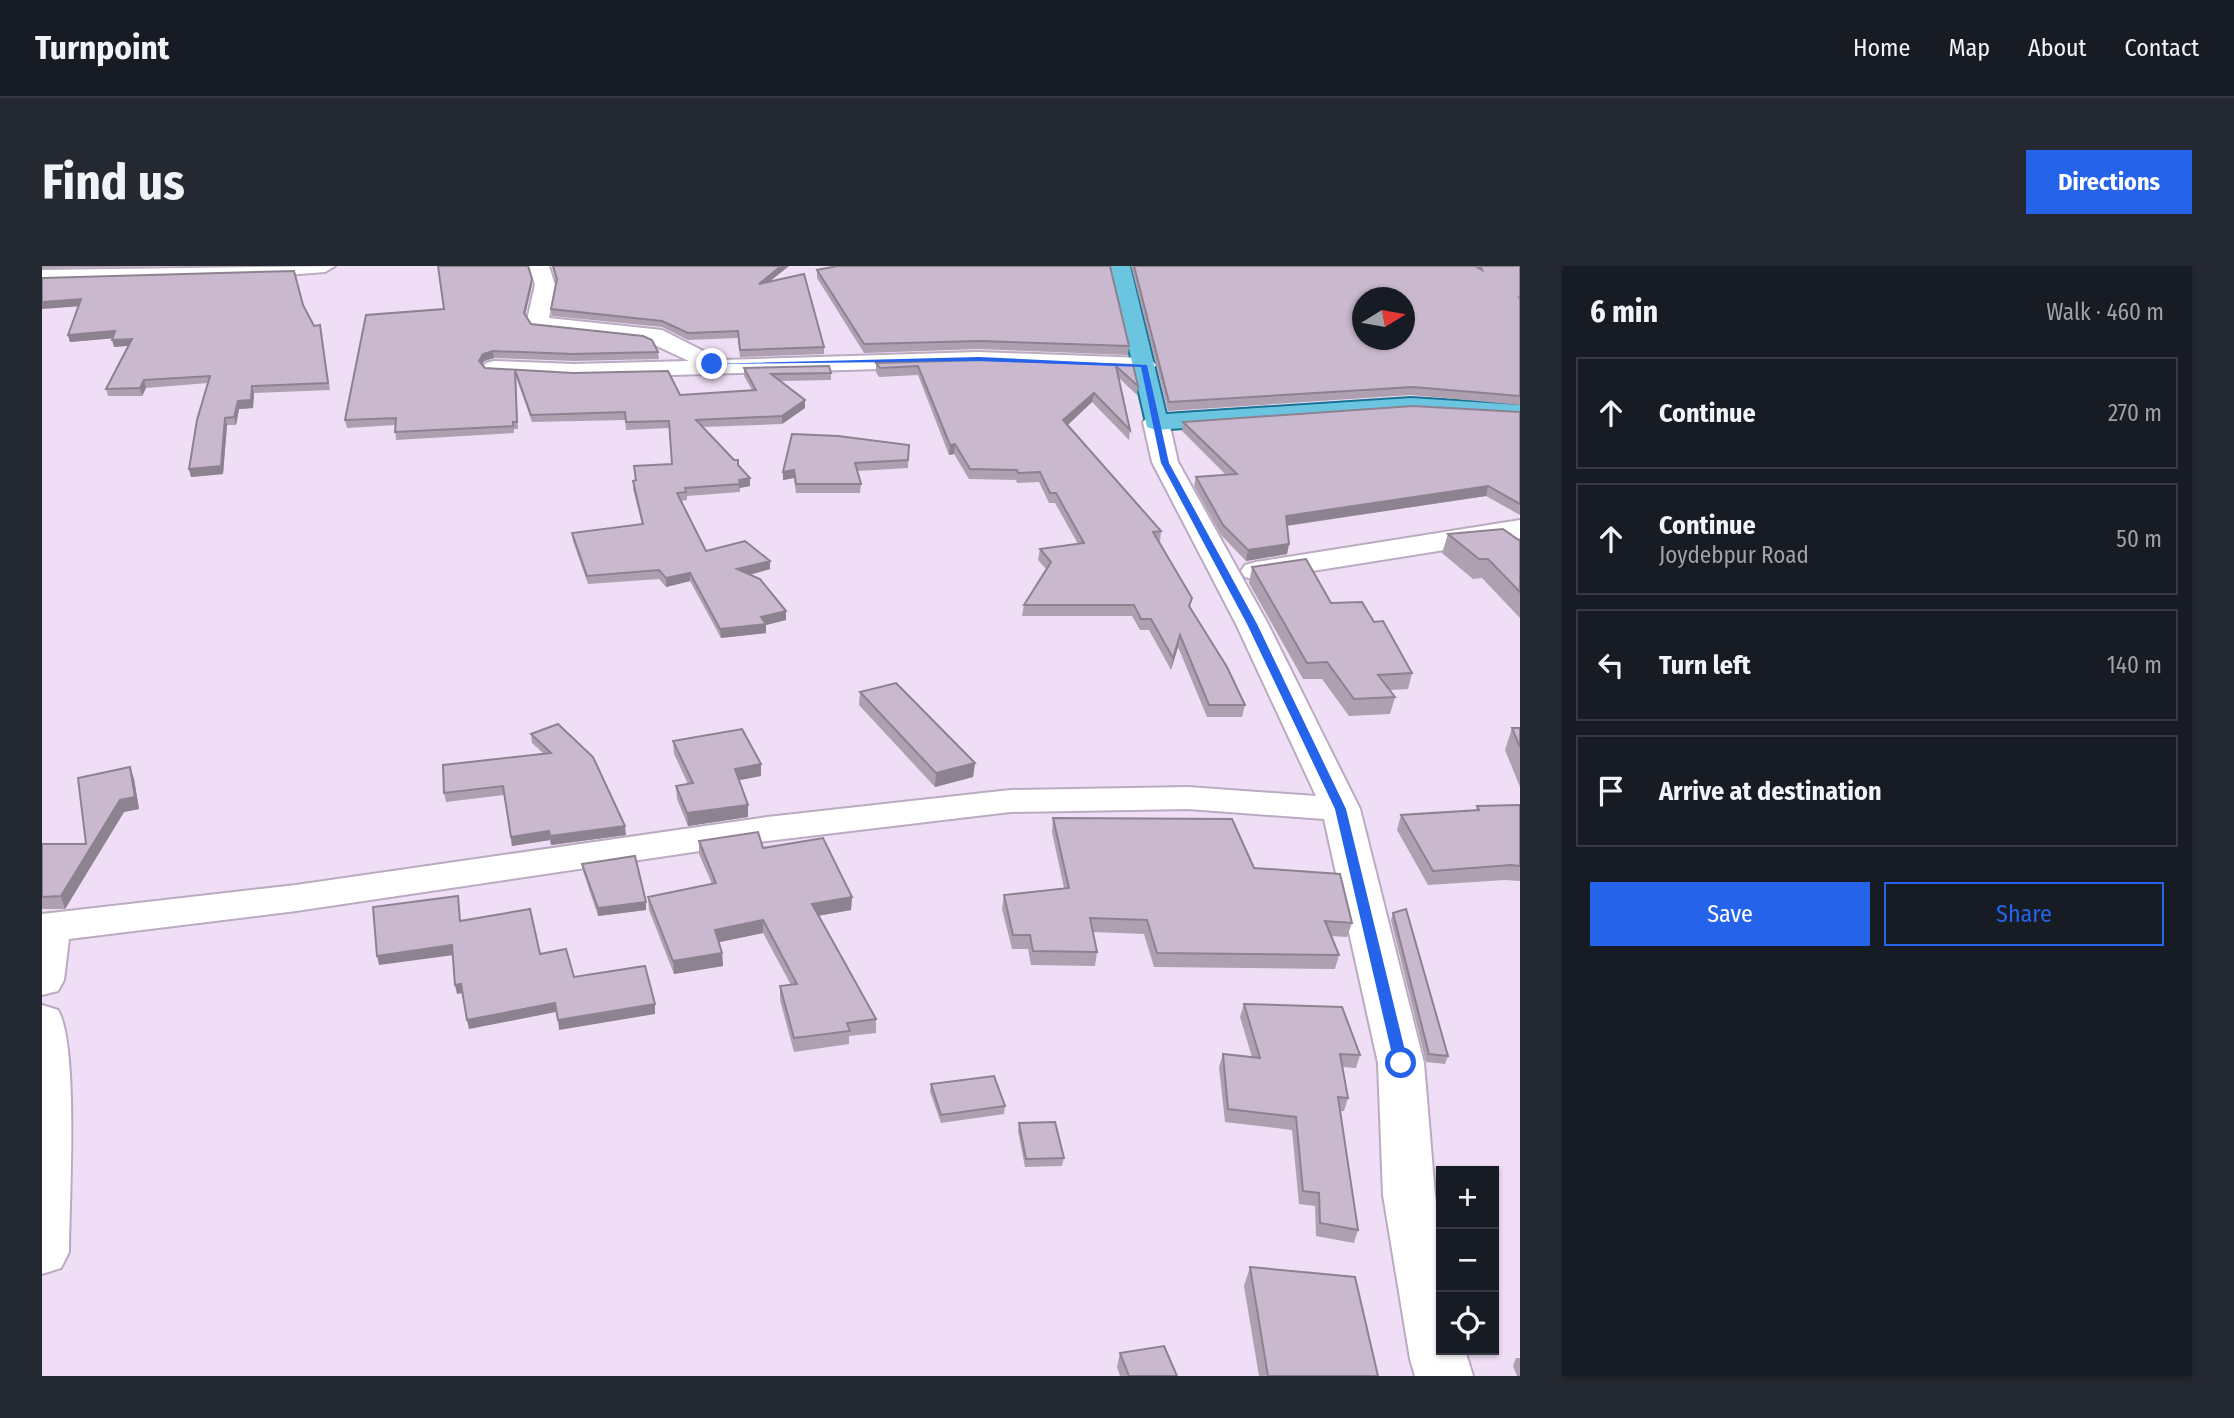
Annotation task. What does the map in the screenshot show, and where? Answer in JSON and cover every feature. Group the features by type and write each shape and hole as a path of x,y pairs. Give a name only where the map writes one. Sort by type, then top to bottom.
{"main road":[{"path":"1120,266 1156,422 1411,405 1520,412"}],"street":[{"path":"42,276 146,270 248,272 325,266"},
{"path":"539,266 545,285 537,320 542,324 662,337 712,364"},
{"path":"494,368 587,370 712,364 979,359 1144,365"},
{"path":"1156,422 1165,463 1228,575 1341,809 1401,1063 1409,1195 1438,1359 1444,1376"},
{"path":"1228,575 1520,529"},
{"path":"42,980 45,928 296,898 766,829 1010,801 1188,798 1341,809"},
{"path":"42,1021 46,1094 42,1252"}],"building":[{"path":"438,266 528,266 532,279 524,313 531,324 643,336 652,340 658,352 573,354 493,351 483,354 479,361 485,368 573,373 668,371 680,395 756,390 744,368 829,366 831,373 771,374 805,400 782,416 696,420 734,460 738,460 738,465 750,478 739,480 740,484 685,488 686,492 677,493 706,551 745,541 770,561 737,569 760,579 786,611 761,617 766,624 720,629 690,573 666,578 659,570 587,576 572,533 643,524 633,481 636,480 634,466 672,464 669,421 626,422 625,412 531,415 515,370 517,422 513,422 513,426 395,432 396,418 345,420 366,315 444,309"},
{"path":"553,266 781,266 759,284 804,274 824,347 740,350 738,331 688,333 662,321 551,309 557,279"},
{"path":"837,266 1110,266 1129,346 980,341 864,344 817,270"},
{"path":"1134,266 1475,266 1482,270 1480,266 1520,266 1520,396 1413,387 1169,402"},
{"path":"294,271 303,305 314,326 320,325 328,383 252,386 251,400 238,401 234,417 225,418 221,466 189,469 197,420 210,376 144,380 140,388 106,389 132,339 112,340 115,331 68,335 81,299 42,302 42,278"},
{"path":"980,360 1133,365 1138,386 1116,366 1130,430 1094,393 1063,420 1161,531 1153,532 1192,598 1189,606 1227,667 1245,705 1209,705 1180,635 1173,658 1151,619 1141,619 1134,605 1024,605 1051,562 1040,549 1084,543 1056,493 1050,493 1040,472 970,469 955,444 950,445 918,366 880,368 876,363"},
{"path":"1413,406 1520,412 1520,504 1488,486 1286,516 1289,544 1248,550 1223,525 1196,477 1237,474 1183,422"},
{"path":"792,434 838,436 909,445 908,460 855,463 861,484 796,484 794,470 783,472"},
{"path":"1503,529 1520,541 1520,592 1488,559 1479,559 1448,534"},
{"path":"1306,559 1331,603 1362,602 1374,622 1383,621 1412,673 1378,675 1395,697 1354,699 1327,662 1307,663 1252,567"},
{"path":"896,683 975,763 936,773 860,692"},
{"path":"558,724 593,757 625,826 550,836 549,831 511,837 503,786 444,793 443,765 551,753 531,734"},
{"path":"1512,728 1520,728 1520,747"},
{"path":"742,729 761,764 735,769 748,805 687,813 676,786 693,783 673,741"},
{"path":"130,767 135,797 120,800 61,896 42,897 42,844 86,844 78,778"},
{"path":"1520,805 1520,866 1433,871 1401,815 1479,810 1477,806"},
{"path":"1053,818 1232,819 1254,868 1340,874 1352,923 1325,921 1339,955 1157,953 1147,920 1090,918 1097,952 1033,951 1030,935 1013,935 1004,895 1069,888"},
{"path":"758,832 763,848 823,838 852,897 812,904 876,1019 847,1023 850,1031 794,1038 780,986 797,984 763,920 715,930 722,953 673,961 648,897 716,883 699,841"},
{"path":"635,856 646,902 598,908 582,864"},
{"path":"458,896 460,921 530,909 540,954 566,949 574,977 645,966 655,1004 558,1020 555,1003 467,1020 461,984 455,985 452,945 377,956 373,907"},
{"path":"1406,909 1448,1056 1429,1054 1393,913"},
{"path":"1244,1004 1342,1007 1360,1055 1340,1054 1348,1098 1338,1097 1358,1230 1320,1223 1319,1193 1303,1191 1296,1117 1228,1109 1223,1054 1260,1058"},
{"path":"994,1076 1005,1106 941,1115 931,1084"},
{"path":"1055,1122 1064,1158 1026,1159 1019,1123"},
{"path":"1250,1267 1355,1277 1378,1376 1268,1376"},
{"path":"1164,1346 1177,1376 1129,1376 1120,1353"}],"route":[{"path":"712,364 979,359 1144,365 1165,463 1228,575 1341,809 1401,1063"}]}
